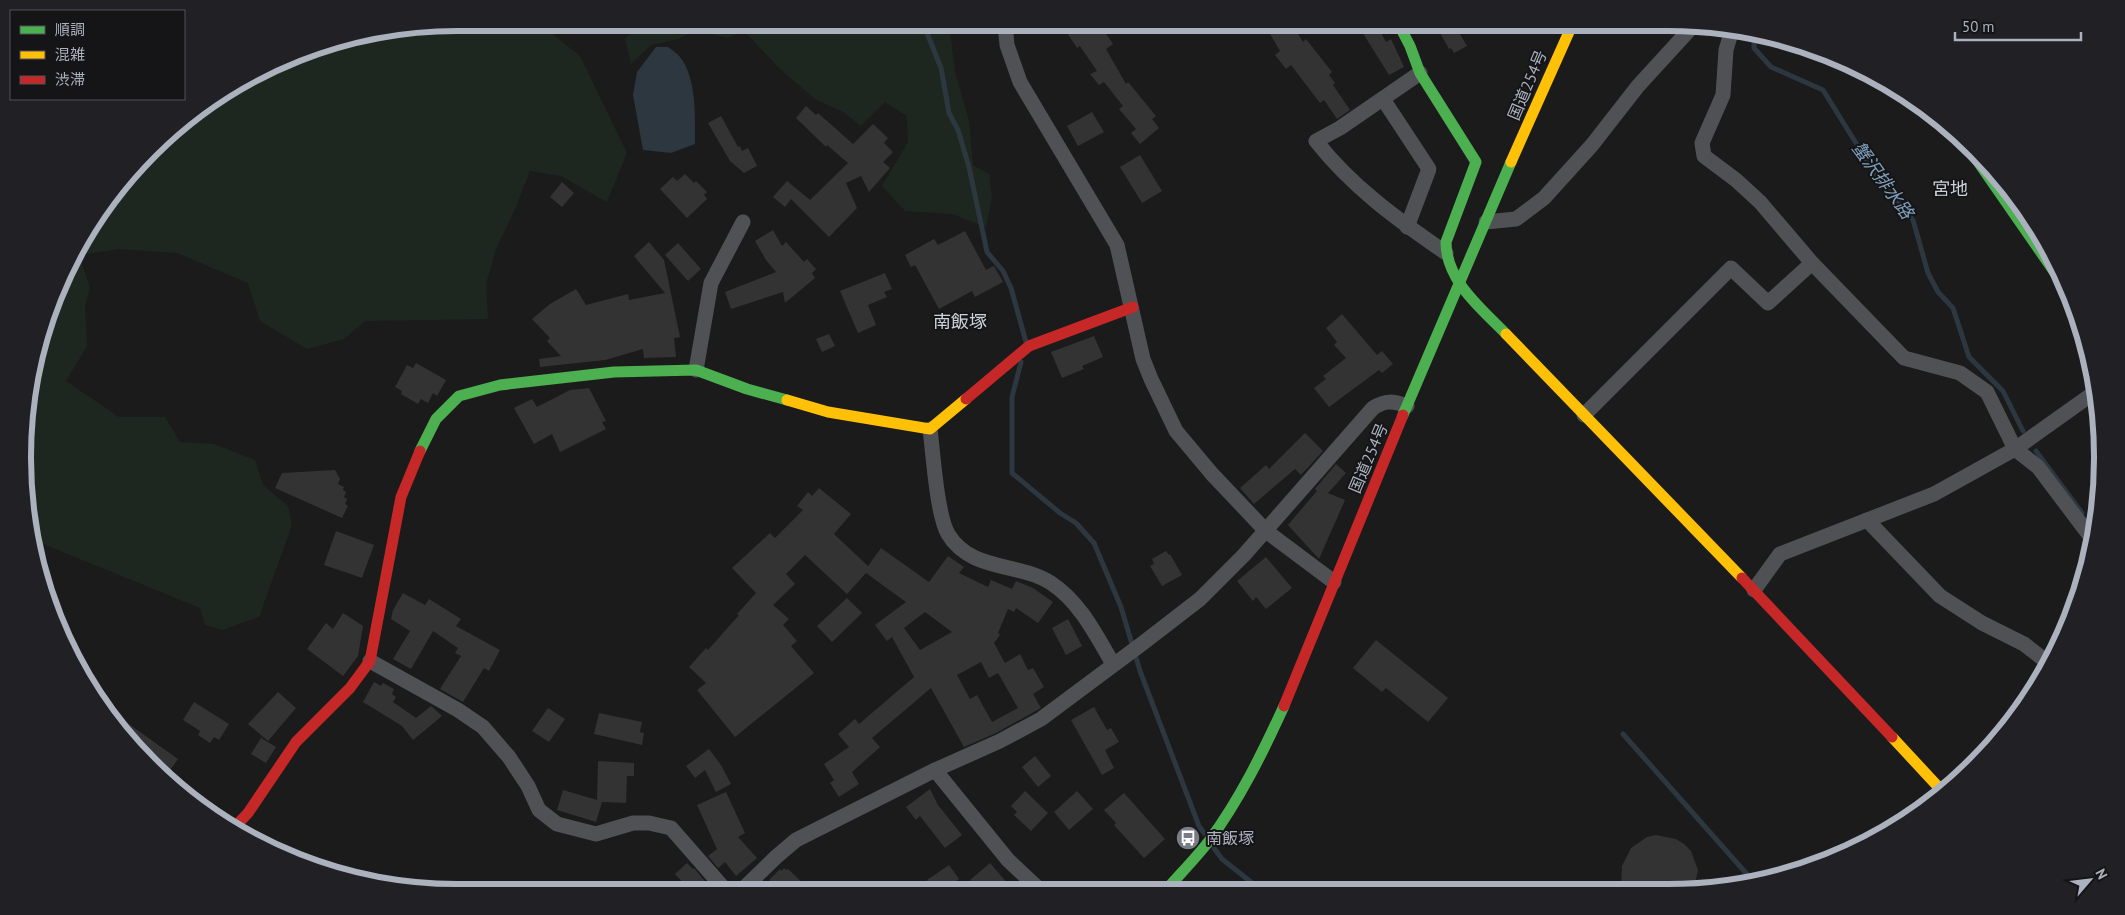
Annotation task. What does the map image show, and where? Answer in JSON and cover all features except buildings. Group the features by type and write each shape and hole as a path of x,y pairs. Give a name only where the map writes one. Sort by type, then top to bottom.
{"main road":[{"path":"1402,31 1420,73 1476,162 1446,242 1446,253 1459,285 1754,590 1938,787"},
{"name":"国道254号","path":"1171,884 1209,841 1246,782 1268,742 1295,682 1407,406 1546,80 1569,31"},
{"path":"1988,176 2043,255"},
{"path":"238,823 248,813 296,742 350,688 370,661 401,497 417,457 436,419 459,396 500,385 604,374 696,370 747,389 828,412 930,429 1029,346 1133,307"}],"street":[{"path":"1006,31 1007,45 1020,82 1117,245 1133,307 1143,359 1150,379 1176,431 1212,474 1266,531 1334,582"},
{"path":"1486,222 1516,219 1544,198 1592,145 1638,86 1687,32"},
{"path":"1730,36 1726,50 1723,95 1702,143 1704,156 1736,180 1760,202 1812,263 1904,358 1960,373 1987,392 2015,449 2038,467 2087,532"},
{"path":"1420,73 1340,128 1316,141 1329,158 1373,200 1407,227 1446,253"},
{"path":"1383,99 1429,168 1407,227"},
{"path":"696,370 711,282 742,222"},
{"path":"1584,415 1731,268 1768,303 1812,263"},
{"path":"1754,590 1780,554 1934,494 2015,449 2089,396"},
{"path":"749,884 796,840 935,770 1000,741 1041,719 1200,599 1266,531 1373,408 1380,403 1392,400 1407,406"},
{"path":"930,429 941,511 947,532 957,546 967,555 1000,567 1033,572 1066,594 1079,609 1113,664"},
{"path":"1867,520 1940,596 1982,622 2024,644 2043,659"},
{"path":"370,661 458,710 483,727 509,757 528,786 539,810 557,824 596,834 633,823 649,823 671,828 720,884"},
{"path":"935,770 1008,860 1034,884"}],"shaded area":[{"path":"549,31 580,56 627,153 607,202 561,176 530,171 496,249 486,284 488,319 365,321 344,339 307,349 260,321 248,283 177,253 119,249 83,254 119,198 137,176 176,137 221,103 269,75 320,54 374,39 430,32"},
{"path":"635,31 695,31 678,39 651,45 631,64 625,38"},
{"path":"701,31 744,31 727,38"},
{"path":"744,31 950,31 955,72 969,121 973,165 989,174 992,198 986,227 952,214 905,211 882,186 908,142 907,116 885,102 861,126 843,112 815,99 781,70"},
{"path":"656,47 668,47 679,56 690,76 694,99 695,144 671,153 643,150 633,95 637,72"},
{"path":"80,259 90,288 85,306 87,346 66,381 119,417 165,417 180,442 214,444 255,460 263,485 288,506 292,525 259,617 222,630 205,625 200,608 39,542 32,485 31,458 32,430 39,374 54,320"}],"waterway":[{"path":"926,31 941,68 949,113 958,130 969,167 987,252 1003,271 1011,288 1026,342"},
{"name":"蟹沢排水路","path":"1754,40 1754,48 1771,67 1823,90 1874,172 1913,220 1928,273 1938,292 1953,308 1969,357 2003,391 2023,431"},
{"path":"1021,362 1012,397 1012,473 1060,513 1076,523 1094,543 1121,607 1140,671 1199,826 1204,833"},
{"name":"蟹沢排水路","path":"2036,451 2082,513"},
{"path":"1623,734 1749,876"},
{"path":"1214,848 1222,859 1253,884"}],"traffic: fast":[{"path":"1402,31 1420,73 1476,162 1446,242 1452,269 1458,281 1476,304 1506,334"},
{"path":"1403,415 1511,162"},
{"path":"1988,176 2043,255"},
{"path":"420,451 436,419 459,396 500,385 614,372 696,370 747,389 787,400"},
{"path":"1171,884 1204,847 1231,809 1259,758 1284,706"}],"traffic: slow":[{"path":"1511,162 1569,31"},
{"path":"1506,334 1742,578"},
{"path":"787,400 828,412 930,429 966,399"},
{"path":"1892,737 1938,787"}],"traffic: jam":[{"path":"966,399 1029,346 1133,307"},
{"path":"1284,706 1403,415"},
{"path":"238,823 248,813 296,742 350,688 370,661 401,497 420,451"},
{"path":"1742,578 1892,737"}],"place":[{"name":"南飯塚","path":"1188,838"}],"district":[{"name":"宮地","path":"1950,188"},
{"name":"南飯塚","path":"960,321"}]}
